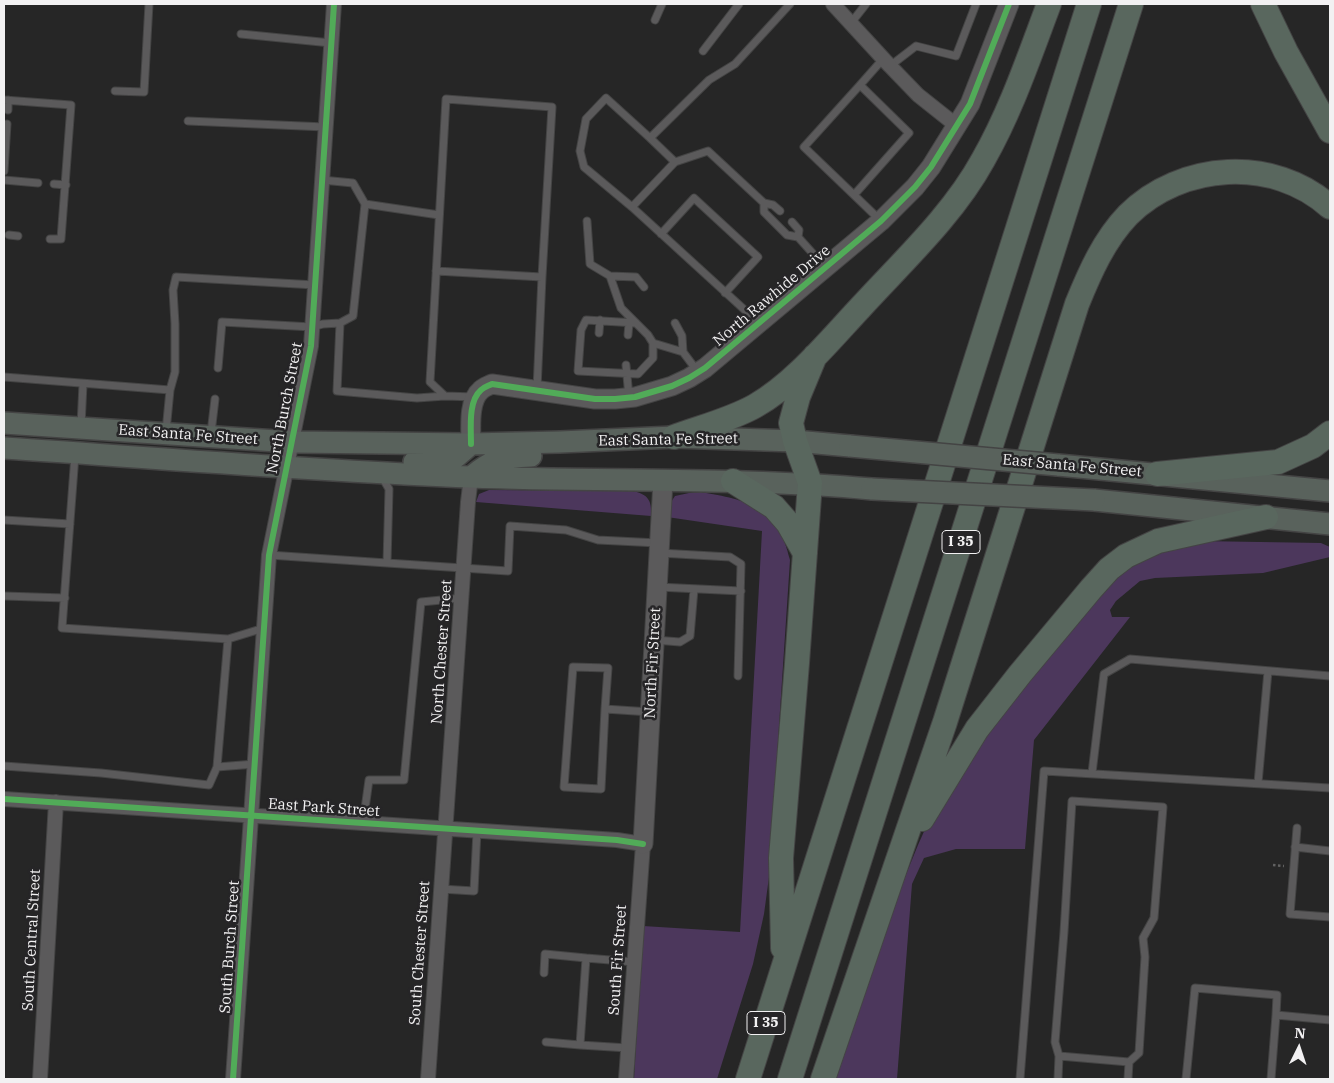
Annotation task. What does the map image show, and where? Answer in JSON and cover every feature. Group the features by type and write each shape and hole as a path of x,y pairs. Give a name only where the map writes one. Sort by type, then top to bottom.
{"highway":[{"path":"674,437 739,414 756,405 782,386 815,356 914,250 965,188 982,162 1000,128 1049,4"},
{"name":"I 35","path":"748,1079 1089,4"},
{"name":"I 35","path":"790,1079 1131,4"},
{"path":"1263,4 1286,52 1330,131"},
{"path":"823,1079 945,722 1077,304 1111,236 1144,200 1164,188 1199,175 1218,172 1254,173 1274,177 1312,193 1330,207"},
{"path":"784,966 781,858 810,483 795,441 791,423 793,411 815,356"},
{"path":"1157,474 1278,462 1313,446 1330,433"},
{"path":"733,481 774,507 788,523 805,553"},
{"path":"903,845 922,820 977,729 1020,674 1109,569 1126,556 1153,542 1266,517"}],"main road":[{"name":"East Santa Fe Street","path":"4,422 292,442 471,444 674,437 795,441 1330,491"},
{"path":"471,477 488,464 506,457 533,456 560,442"},
{"path":"380,472 406,463 442,461 456,457 471,444"},
{"name":"East Santa Fe Street","path":"4,448 471,477 810,483 872,489 1094,500 1330,524"}],"street":[{"name":"North Burch Street","path":"251,816 269,555 311,346 334,4"},
{"path":"833,4 886,63 918,94 957,126"},
{"name":"North Rawhide Drive","path":"475,397 482,389 492,384 595,399 629,398 672,386 698,372 881,222 915,187 931,167 957,126 977,89 1009,4"},
{"path":"471,444 475,397"},
{"name":"North Chester Street","path":"446,829 471,477"},
{"name":"North Fir Street","path":"643,844 664,481"},
{"name":"East Park Street","path":"4,799 617,840 643,844"},
{"name":"South Central Street","path":"40,1079 56,802"},
{"name":"South Burch Street","path":"233,1079 251,816"},
{"name":"South Chester Street","path":"428,1079 446,829"},
{"name":"South Fir Street","path":"626,1079 643,844"}],"lane":[{"path":"115,91 144,92 150,4"},
{"path":"655,20 662,4"},
{"path":"703,52 739,4"},
{"path":"650,138 709,80 735,64 790,4"},
{"path":"851,23 866,4"},
{"path":"881,222 804,147 860,85 886,63 916,46 956,56 976,4"},
{"path":"241,34 331,43"},
{"path":"854,195 909,133 860,85"},
{"path":"675,162 606,98 586,119 580,151 584,167 632,207 759,323"},
{"path":"8,110 6,100 71,105 62,239 50,239"},
{"path":"445,396 430,382 446,100 552,107 537,390"},
{"path":"188,121 325,127"},
{"path":"4,171 7,124"},
{"path":"632,207 675,162 708,151 764,203 773,205 780,211"},
{"path":"4,180 38,182"},
{"path":"218,368 222,322 312,327 340,323 353,316 366,204 353,183 322,180"},
{"path":"54,184 66,184"},
{"path":"661,234 694,198 758,257 725,293"},
{"path":"764,203 764,212 787,235 798,237 825,267"},
{"path":"366,204 439,215"},
{"path":"588,220 590,264 610,276 636,277 644,287"},
{"path":"792,222 799,230 798,237"},
{"path":"9,235 18,236"},
{"path":"436,271 542,277"},
{"path":"610,276 621,308 632,323 648,335 653,343 653,358 638,374 578,371 580,330 586,320 632,323"},
{"path":"166,434 170,390 175,372 176,324 173,290 176,277 315,285"},
{"path":"599,333 600,320"},
{"path":"340,323 337,391 417,398 445,396 475,397"},
{"path":"628,335 632,323"},
{"path":"674,323 682,336 683,352 698,372"},
{"path":"653,343 683,352"},
{"path":"596,372 597,363"},
{"path":"626,365 629,398"},
{"path":"4,378 170,390"},
{"path":"80,428 83,384"},
{"path":"211,436 215,399"},
{"path":"75,452 62,628 228,639 264,628"},
{"path":"380,472 389,489 387,563"},
{"path":"4,520 70,524"},
{"path":"269,555 508,571 510,526 566,530 598,540 730,557 741,564 738,676"},
{"path":"658,587 741,591"},
{"path":"655,640 680,642 690,636 694,589"},
{"path":"4,596 64,598"},
{"path":"363,823 369,780 404,780 420,602 462,598"},
{"path":"4,766 101,773 209,785 217,767 228,639"},
{"path":"1092,773 1104,674 1130,659 1330,676"},
{"path":"573,667 608,668 606,709 601,789 564,787 573,667"},
{"path":"1258,783 1268,671"},
{"path":"606,709 651,712"},
{"path":"217,767 254,764"},
{"path":"1020,1079 1044,770 1330,788"},
{"path":"1058,1079 1059,1056 1055,1042 1072,801 1163,807 1154,918 1143,938 1145,957 1139,1053 1129,1062 1128,1079"},
{"path":"1297,828 1290,914 1330,917"},
{"path":"441,889 474,891 477,831"},
{"path":"1296,847 1330,851"},
{"path":"544,973 545,954 634,962"},
{"path":"580,1044 586,958"},
{"path":"1186,1079 1195,988 1277,995 1271,1079"},
{"path":"1276,1015 1330,1020"},
{"path":"546,1042 628,1048"},
{"path":"1059,1056 1129,1062"}],"shaded area":[{"path":"489,490 632,491 642,494 648,499 651,506 651,516 476,502 479,494"},
{"path":"700,492 747,503 759,509 778,528 785,542 790,560 769,877 764,914 753,964 717,1079 634,1079 643,926 740,932 762,531 667,517 671,502 675,496"},
{"path":"1199,541 1321,543 1330,547 1330,557 1263,573 1155,578 1140,581 1116,601 1110,610 1112,617 1130,617 1034,740 1025,849 956,849 924,858 912,884 897,1079 831,1079 898,894 918,845 930,818 971,752 1107,585 1150,552"}],"cycle path":[{"path":"233,1079 269,555 311,346 334,4"},
{"path":"471,444 471,415 474,401 481,390 492,384 595,399 615,399 635,397 672,386 705,368 881,221 915,187 931,167 970,104 1009,4"},
{"path":"4,799 617,840 643,844"}]}
